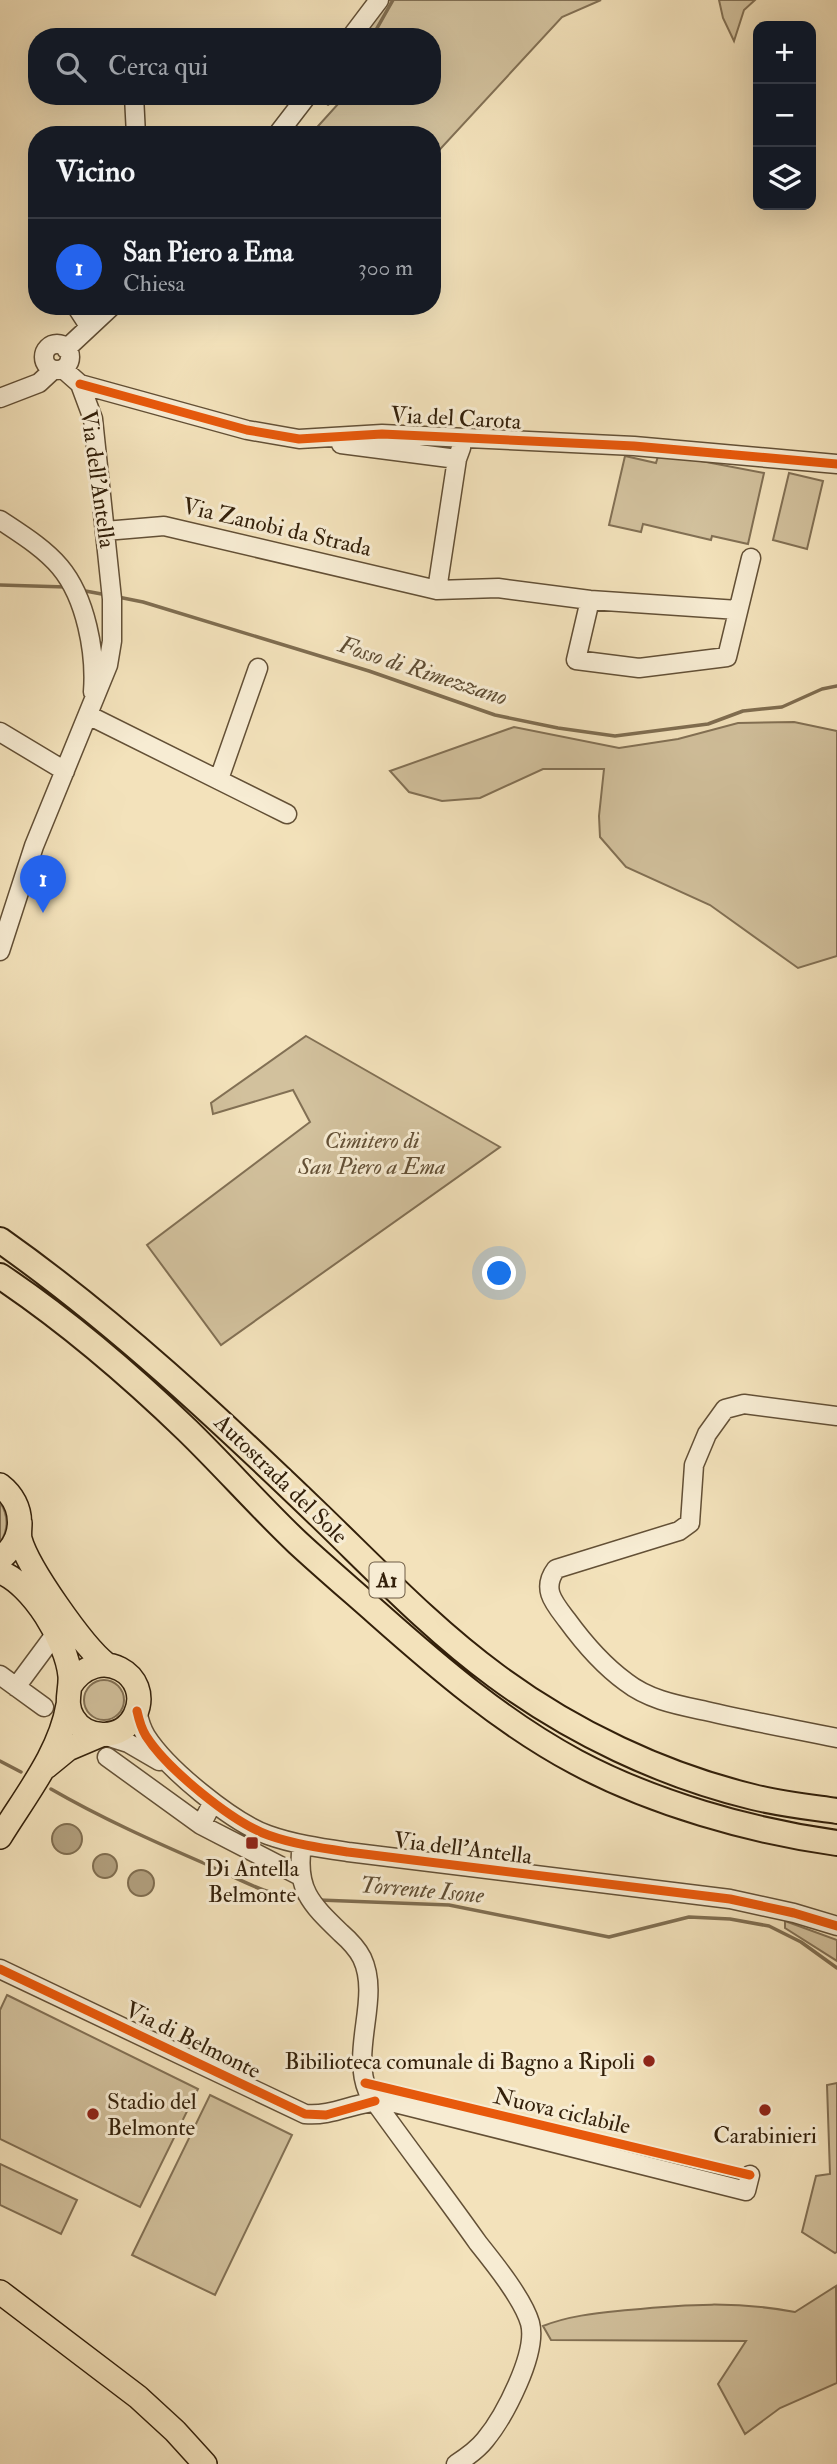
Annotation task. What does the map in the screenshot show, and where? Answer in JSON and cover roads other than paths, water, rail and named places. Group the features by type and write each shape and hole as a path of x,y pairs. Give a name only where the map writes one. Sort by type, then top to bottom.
{"highway":[{"name":"Autostrada del Sole","path":"0,1240 43,1270 126,1336 206,1407 427,1619 496,1676 559,1717 616,1748 687,1777 753,1797 837,1811"},
{"name":"Autostrada del Sole","path":"0,1276 45,1307 108,1359 187,1430 297,1543 443,1672 522,1729 576,1762 698,1812 764,1830 837,1843"}],"main road":[{"name":"Via dell'Antella","path":"0,1485 15,1500 20,1537 47,1590 94,1654 106,1664 121,1669 133,1680 138,1695 136,1711"},
{"path":"0,1559 15,1543 20,1523"},
{"name":"Via dell'Antella","path":"0,1572 20,1584 39,1606 56,1633 68,1665 72,1717 104,1746"},
{"path":"5,1829 43,1769 66,1716 69,1695 84,1670 106,1664"},
{"path":"43,1769 68,1749 104,1746 111,1734 125,1727 136,1711"},
{"path":"0,2291 138,2397 175,2431 205,2464"}],"street":[{"path":"358,28 379,0"},
{"path":"134,105 136,126"},
{"path":"284,126 300,105"},
{"path":"82,315 89,326"},
{"path":"0,398 39,383 58,369 45,361 45,353 53,345 61,345 66,349 102,315"},
{"name":"Via dell'Antella","path":"0,951 34,846 108,665 112,641 112,595 93,419 80,384 58,369"},
{"name":"Via del Carota","path":"80,384 247,430 457,459"},
{"name":"Via del Carota","path":"299,439 382,434 634,446 837,464"},
{"path":"437,590 457,459 465,438"},
{"path":"0,520 49,556 72,588 83,615 92,663 93,684 89,712 287,814"},
{"name":"Via Zanobi da Strada","path":"105,531 164,526 437,590 498,588 590,600 738,610"},
{"path":"590,600 576,660 639,668 727,657 751,558"},
{"path":"219,779 258,668"},
{"path":"0,732 65,772"},
{"path":"837,1416 744,1404 725,1409 707,1434 694,1465 690,1523 679,1531 556,1569 549,1578 549,1593 573,1629 594,1652 625,1682 647,1695 764,1725 837,1738"},
{"path":"16,1687 56,1633"},
{"path":"0,1675 44,1707"},
{"name":"Via dell'Antella","path":"136,1711 146,1737 180,1774 230,1815 266,1835 302,1845 442,1865 730,1899 837,1926"},
{"name":"Via dell'Antella","path":"104,1746 128,1743 180,1774"},
{"name":"Via dell'Antella","path":"104,1746 201,1825 300,1876"},
{"path":"201,1825 213,1802"},
{"path":"302,1845 300,1876 311,1901 355,1948 366,1971 362,2066 365,2084 374,2101 511,2289 530,2323 531,2345 526,2361 497,2424 477,2449 456,2464"},
{"name":"Via di Belmonte","path":"0,1969 305,2114 326,2115 374,2101 394,2102 746,2191 750,2175"}],"waterway":[{"path":"377,28 393,0"},
{"name":"Fosso di Rimezzano","path":"0,585 66,587"},
{"name":"Fosso di Rimezzano","path":"80,590 107,595"},
{"name":"Fosso di Rimezzano","path":"118,597 143,602 369,671 495,715 615,736 708,724 743,711 782,707 822,689 837,686"},
{"name":"Torrente Isone","path":"0,1761 21,1772"},
{"name":"Torrente Isone","path":"51,1789 128,1829 243,1882 278,1895 304,1899"},
{"name":"Torrente Isone","path":"319,1900 449,1905 609,1937 689,1917 730,1919 769,1926 801,1942 837,1968"}],"place":[{"name":"San Piero a Ema","path":"43,913"},
{"name":"Di Antella Belmonte","path":"252,1843"},
{"name":"Bibilioteca comunale di Bagno a Ripoli","path":"649,2061"},
{"name":"Carabinieri","path":"765,2110"},
{"name":"Stadio del Belmonte","path":"93,2114"}],"park label":[{"name":"Cimitero di San Piero a Ema","path":"372,1153"}]}
